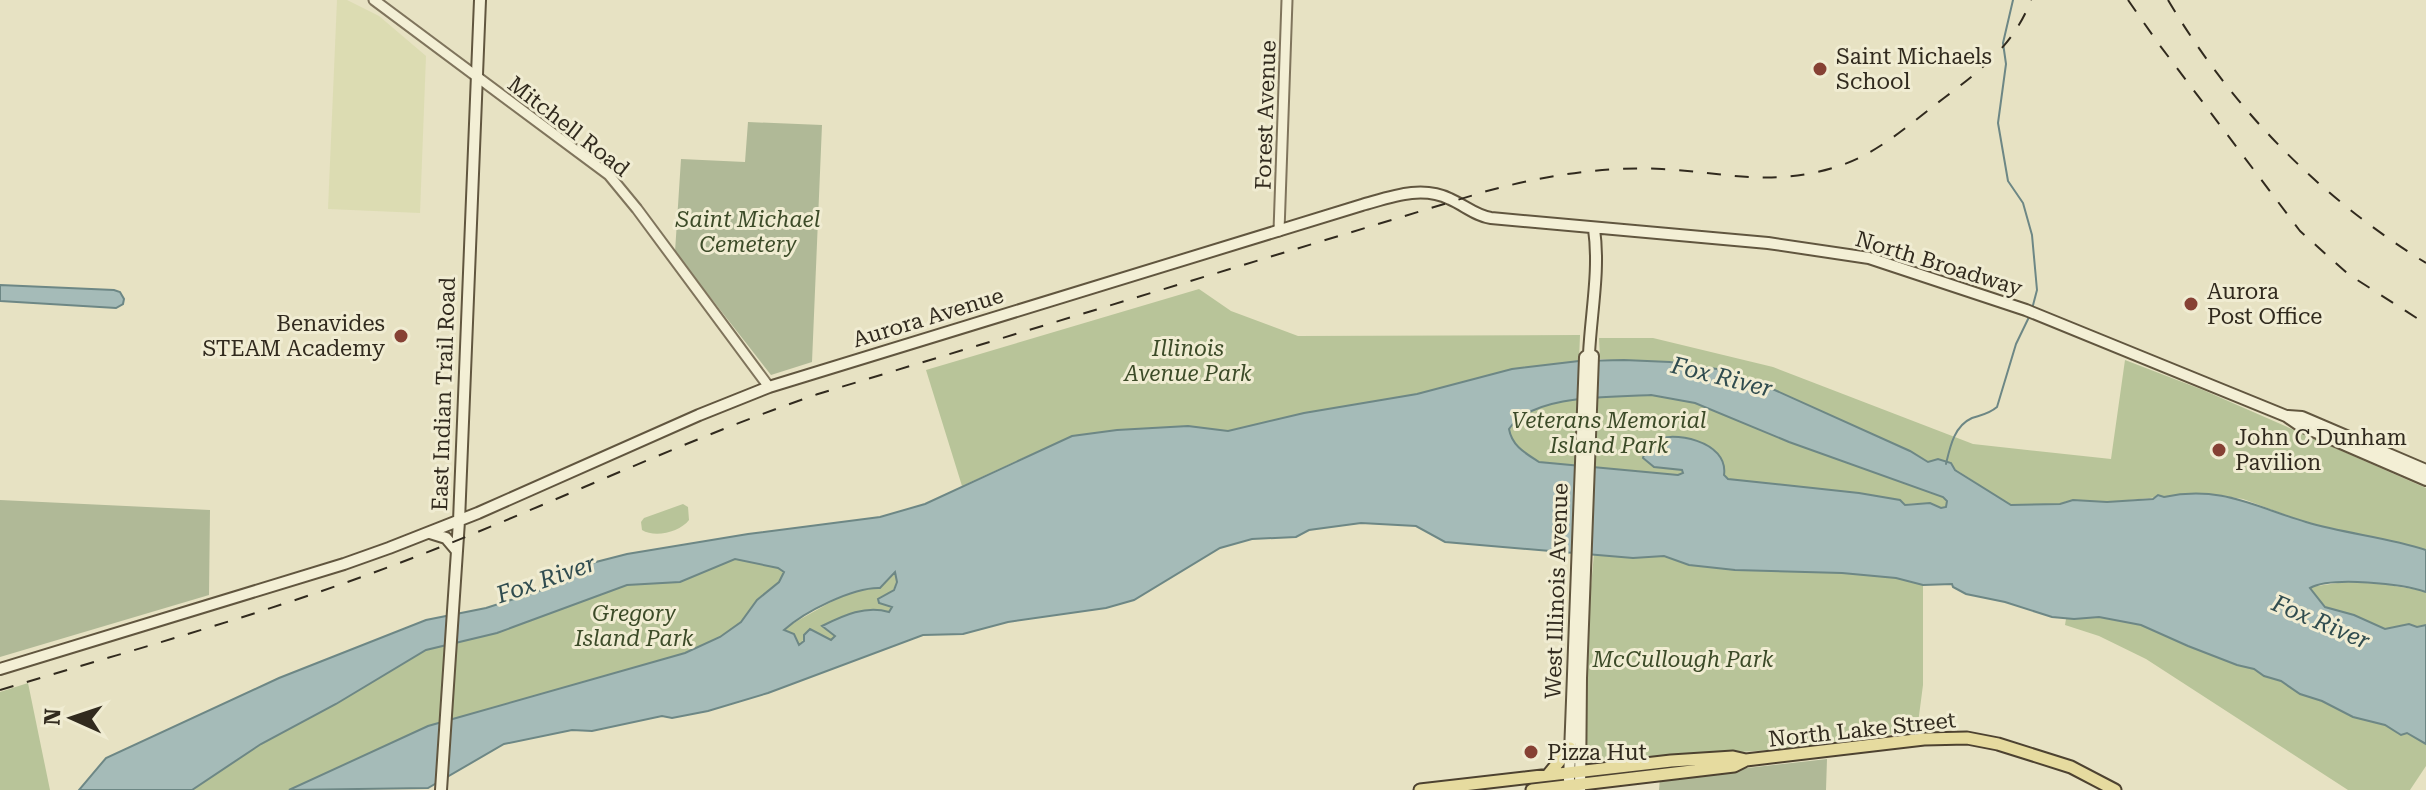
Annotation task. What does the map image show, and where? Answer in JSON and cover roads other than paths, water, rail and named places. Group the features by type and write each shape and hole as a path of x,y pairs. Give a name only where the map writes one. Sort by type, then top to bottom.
{"main road":[{"name":"East Indian Trail Road","path":"441,790 459,521 480,0"},
{"name":"Aurora Avenue","path":"0,669 344,564 459,521 769,387 1362,205 1423,191"},
{"name":"North Broadway","path":"1423,191 1436,193 1485,217 1782,244 1869,258 2026,310 2286,416 2299,425 2426,480"},
{"name":"West Illinois Avenue","path":"1574,783 1586,450 1585,357 1589,354 1596,246 1594,229"},
{"name":"North Broadway","path":"2286,416 2302,417 2426,470"},
{"path":"428,533 446,538 457,551"},
{"name":"West Illinois Avenue","path":"1574,783 1570,748 1582,559"},
{"name":"North Lake Street","path":"1532,790 1703,758 1746,760 1924,739 1967,738 1998,744 2071,767 2115,790"},
{"path":"1547,776 1570,748"},
{"name":"North Lake Street","path":"1420,790 1547,776 1574,783"}],"street":[{"name":"Mitchell Road","path":"374,0 598,166 616,183 769,387"},
{"name":"Forest Avenue","path":"1279,231 1287,0"}],"water":[{"path":"0,285 114,290 120,292 124,299 123,304 116,308 0,301"},
{"name":"Fox River","path":"1579,361 1670,362 1717,369 1768,387 1928,462 1938,459 1951,463 1955,470 2011,505 2060,504 2073,500 2107,502 2153,499 2158,495 2203,494 2237,499 2321,526 2426,550 2426,592 2401,586 2350,582 2320,584 2310,588 2325,607 2354,615 2385,629 2409,624 2417,627 2426,625 2426,744 2407,733 2401,735 2385,725 2353,717 2300,694 2254,669 2188,646 2141,625 2099,617 2052,617 1966,594 1952,584 1923,585 1896,578 1842,573 1735,570 1689,565 1664,556 1633,558 1445,542 1416,526 1361,523 1309,530 1296,537 1252,539 1220,548 1134,600 1106,608 1008,622 963,634 923,635 768,693 708,711 672,718 662,716 592,731 572,730 504,744 428,788 289,790 428,726 685,653 720,637 741,622 757,600 779,582 784,572 735,559 680,582 627,585 497,633 426,650 261,744 192,790 79,790 106,758 279,678 426,620 486,608 548,588 592,563 627,554 748,534 880,517 925,504 1072,436 1188,426 1228,431 1304,413 1417,394 1512,369","holes":["1651,395 1695,403 1789,442 1943,497 1947,501 1946,507 1930,503 1905,505 1900,500 1859,493 1728,479 1718,454 1708,446 1684,438 1658,438 1648,442 1643,458 1654,467 1682,470 1683,473 1678,475 1539,462 1516,445 1509,429 1535,409 1554,403 1595,397","895,572 897,582 894,590 878,599 879,603 892,607 889,612 863,610 822,626 835,636 831,640 810,629 799,645 794,634 784,630 829,602 856,592 880,588"]}],"waterway":[{"path":"2013,0 2003,43 2006,64 1998,123 2008,181 2023,203 2032,235 2037,290 2032,309"},
{"path":"1946,464 1961,426 1997,407 2016,344 2030,315"}],"railway":[{"path":"0,690 209,628 364,576 716,432 818,394 1487,191 1551,177 1618,169 1773,177 1795,176 1842,165 1895,136 1983,67 2006,43 2031,0"},
{"path":"2128,0 2300,231 2348,274 2426,324"},
{"path":"2168,0 2220,77 2281,147 2350,209 2426,263"}],"place":[{"name":"Saint Michaels School","path":"1820,69"},
{"name":"Aurora Post Office","path":"2191,304"},
{"name":"Benavides STEAM Academy","path":"401,336"},
{"name":"John C Dunham Pavilion","path":"2219,450"},
{"name":"Pizza Hut","path":"1531,752"}],"park label":[{"name":"Saint Michael Cemetery","path":"748,232"},
{"name":"Illinois Avenue Park","path":"1188,360"},
{"name":"Veterans Memorial Island Park","path":"1609,432"},
{"name":"Gregory Island Park","path":"634,626"},
{"name":"McCullough Park","path":"1683,659"}]}
